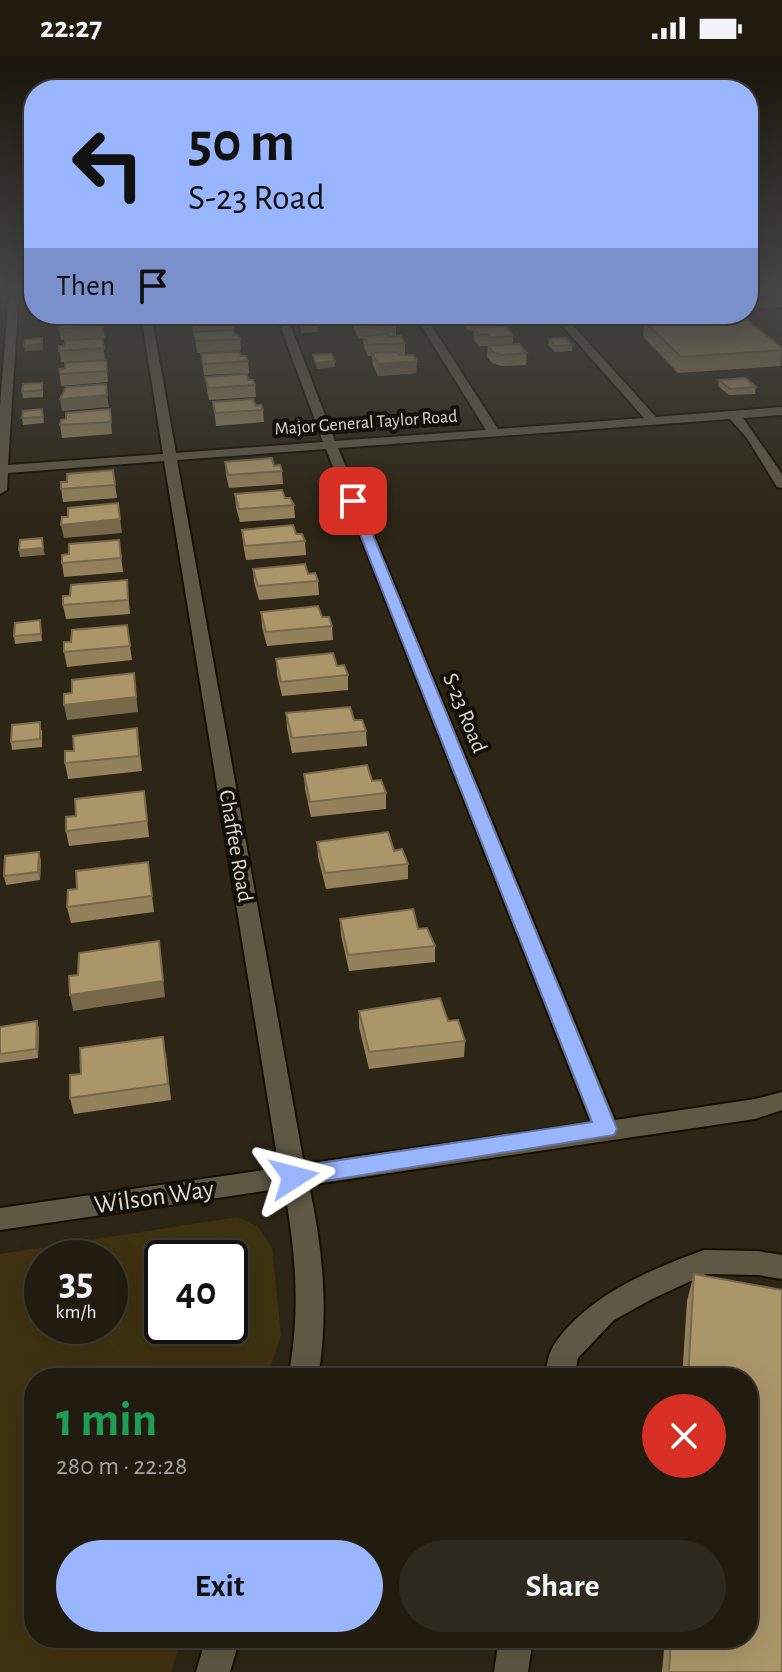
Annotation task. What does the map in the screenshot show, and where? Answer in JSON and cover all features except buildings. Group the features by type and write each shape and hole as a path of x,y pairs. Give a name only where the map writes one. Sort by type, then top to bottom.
{"street":[{"path":"0,490 9,365"},
{"name":"Chaffee Road","path":"155,365 294,1177 307,1233 312,1280 312,1329 305,1368"},
{"name":"S-23 Road","path":"300,365 606,1129"},
{"path":"452,365 493,431"},
{"path":"603,365 652,420"},
{"name":"Major General Taylor Road","path":"1,470 782,411"},
{"path":"732,414 747,426 750,436 782,484"},
{"name":"Wilson Way","path":"0,1219 755,1109 782,1101"},
{"path":"561,1368 565,1352 604,1311 642,1290 704,1262 758,1263 782,1267"},
{"path":"213,1672 220,1648"},
{"path":"511,1672 515,1648"}],"shaded area":[{"path":"237,1217 258,1227 272,1247 281,1335 270,1368 24,1368 24,1648 179,1648 171,1672 0,1672 0,1254 24,1250 24,1344 128,1344 128,1240 90,1240"}],"route":[{"path":"294,1177 606,1129 353,501"}]}
